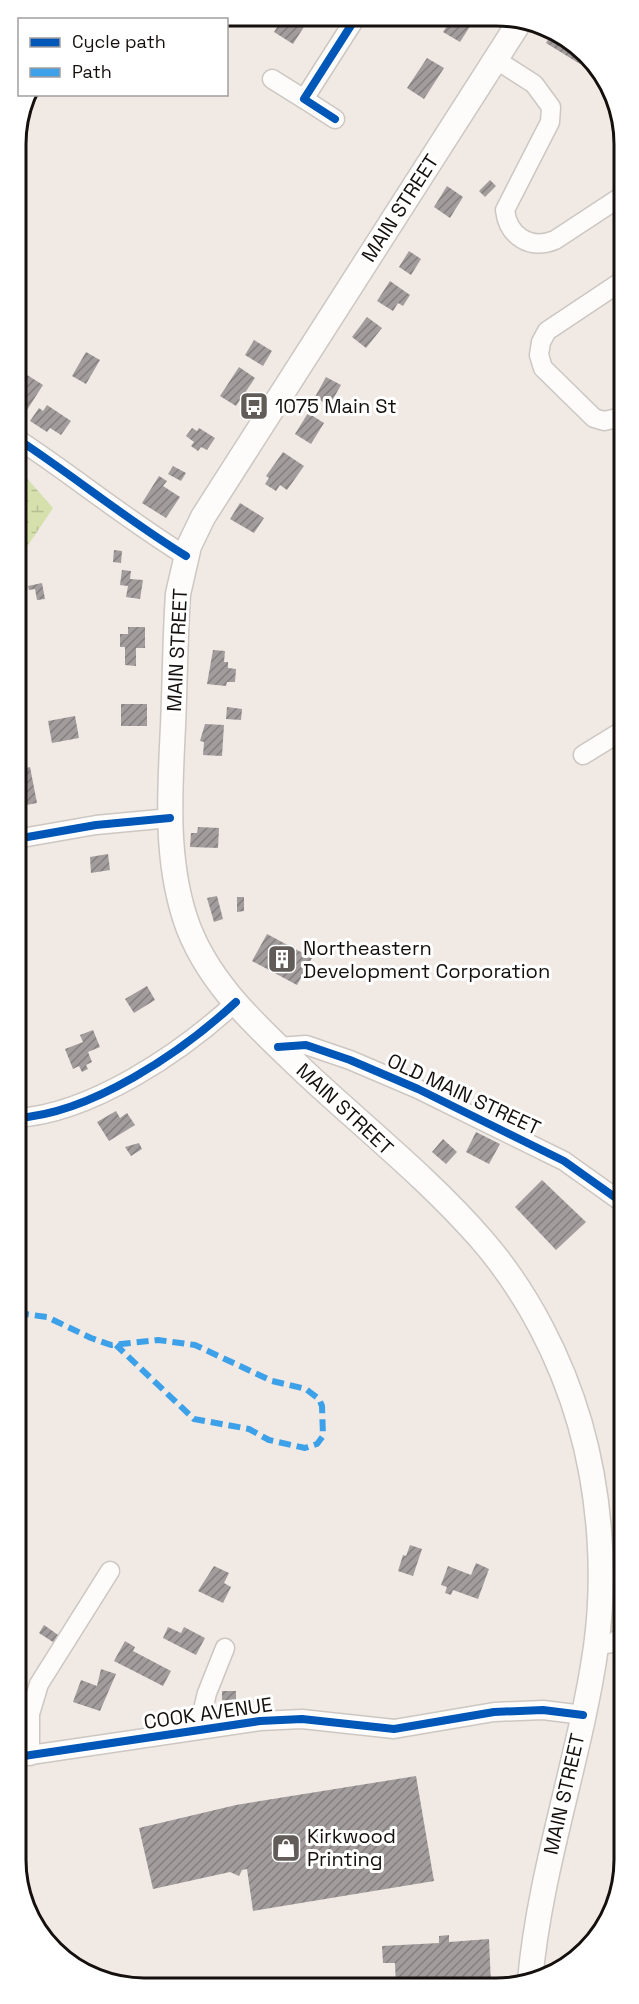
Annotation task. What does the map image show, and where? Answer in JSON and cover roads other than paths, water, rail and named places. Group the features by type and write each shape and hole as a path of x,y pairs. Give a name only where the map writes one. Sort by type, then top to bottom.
{"main road":[{"name":"MAIN STREET","path":"516,28 202,517 186,556 178,605 170,818 174,868 185,918 207,966 236,1002 278,1047 480,1239 515,1285 541,1328 570,1393 590,1468 599,1541 596,1645 583,1715 543,1888 531,1973"}],"street":[{"path":"304,99 351,26"},
{"path":"495,59 534,84 551,107 550,122 506,210 507,223 517,236 530,244 544,245 614,201"},
{"path":"272,79 335,119"},
{"path":"614,286 547,331 539,355 543,368 594,418 604,421 614,419"},
{"path":"26,445 96,492 146,531 186,556"},
{"path":"583,755 614,736"},
{"path":"26,837 70,829 170,818"},
{"path":"26,1117 56,1113 97,1097 164,1057 214,1022 236,1002"},
{"name":"OLD MAIN STREET","path":"278,1047 306,1045 350,1060 418,1089 564,1161 613,1195"},
{"path":"26,1743 30,1714 39,1684 110,1571"},
{"path":"596,1645 613,1643"},
{"path":"198,1730 207,1694 225,1648"},
{"name":"COOK AVENUE","path":"26,1757 282,1719 394,1728 463,1715 509,1711 543,1710 583,1715"}],"place":[{"name":"1075 Main St","path":"254,406"},
{"name":"Northeastern Development Corporation","path":"282,959"},
{"name":"Kirkwood Printing","path":"286,1848"}]}
